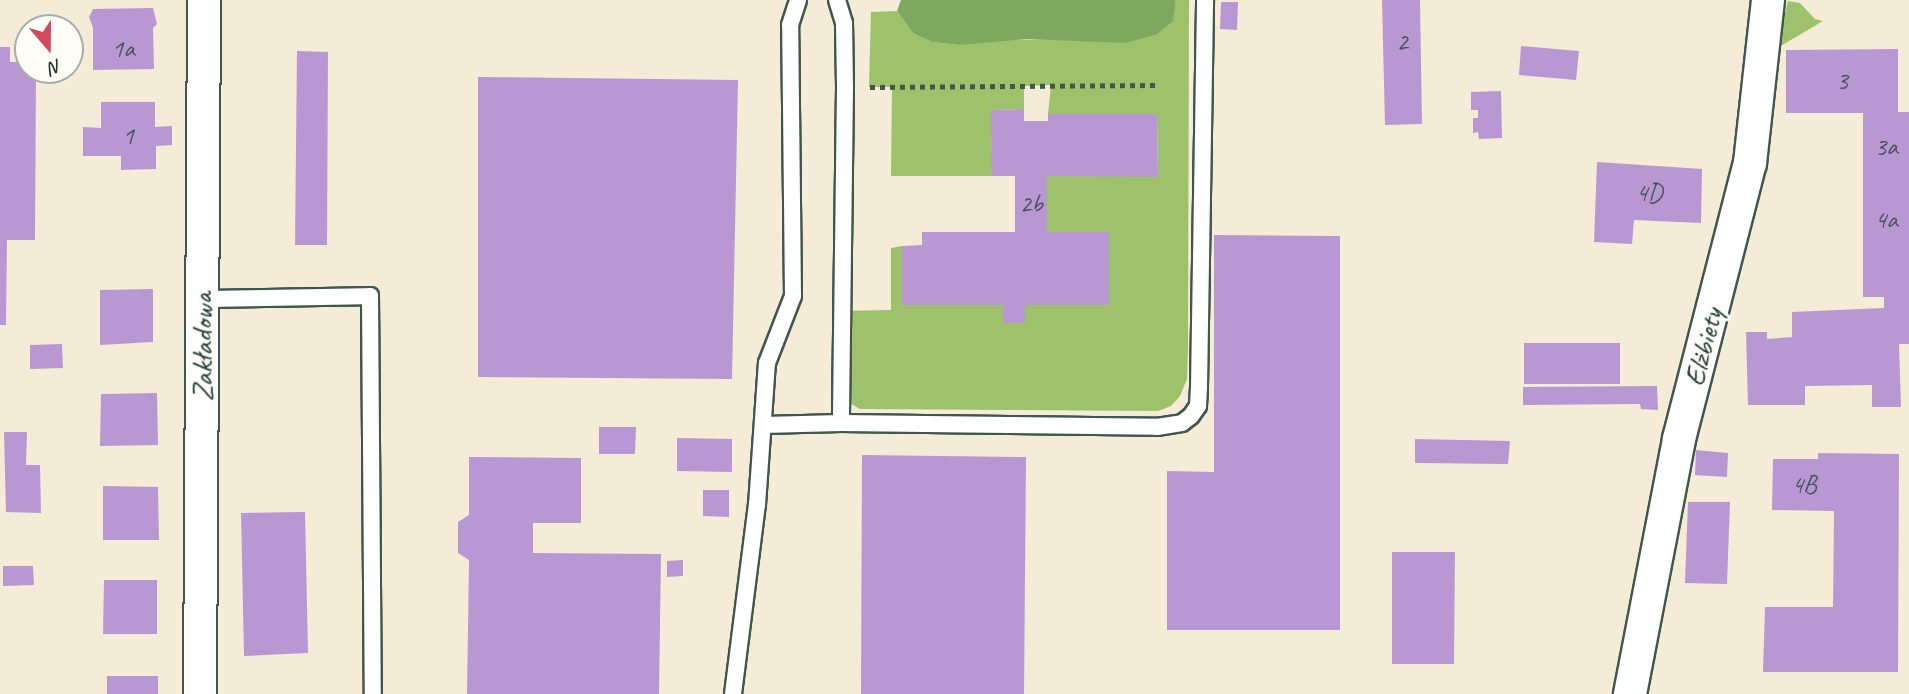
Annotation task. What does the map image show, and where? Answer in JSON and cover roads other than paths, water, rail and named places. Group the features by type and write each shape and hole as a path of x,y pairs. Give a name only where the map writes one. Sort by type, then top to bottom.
{"street":[{"name":"Zakładowa","path":"200,694 204,0"},
{"name":"Elżbiety","path":"1630,694 1679,439 1750,163 1768,0"}],"lane":[{"path":"733,694 757,505 767,363 793,296 790,25 798,0"},
{"path":"837,0 844,23 845,87 841,423"},
{"path":"762,425 841,423 1157,427 1182,423 1191,416 1198,406 1199,387 1205,0"},
{"path":"202,299 370,296 373,694"}]}
